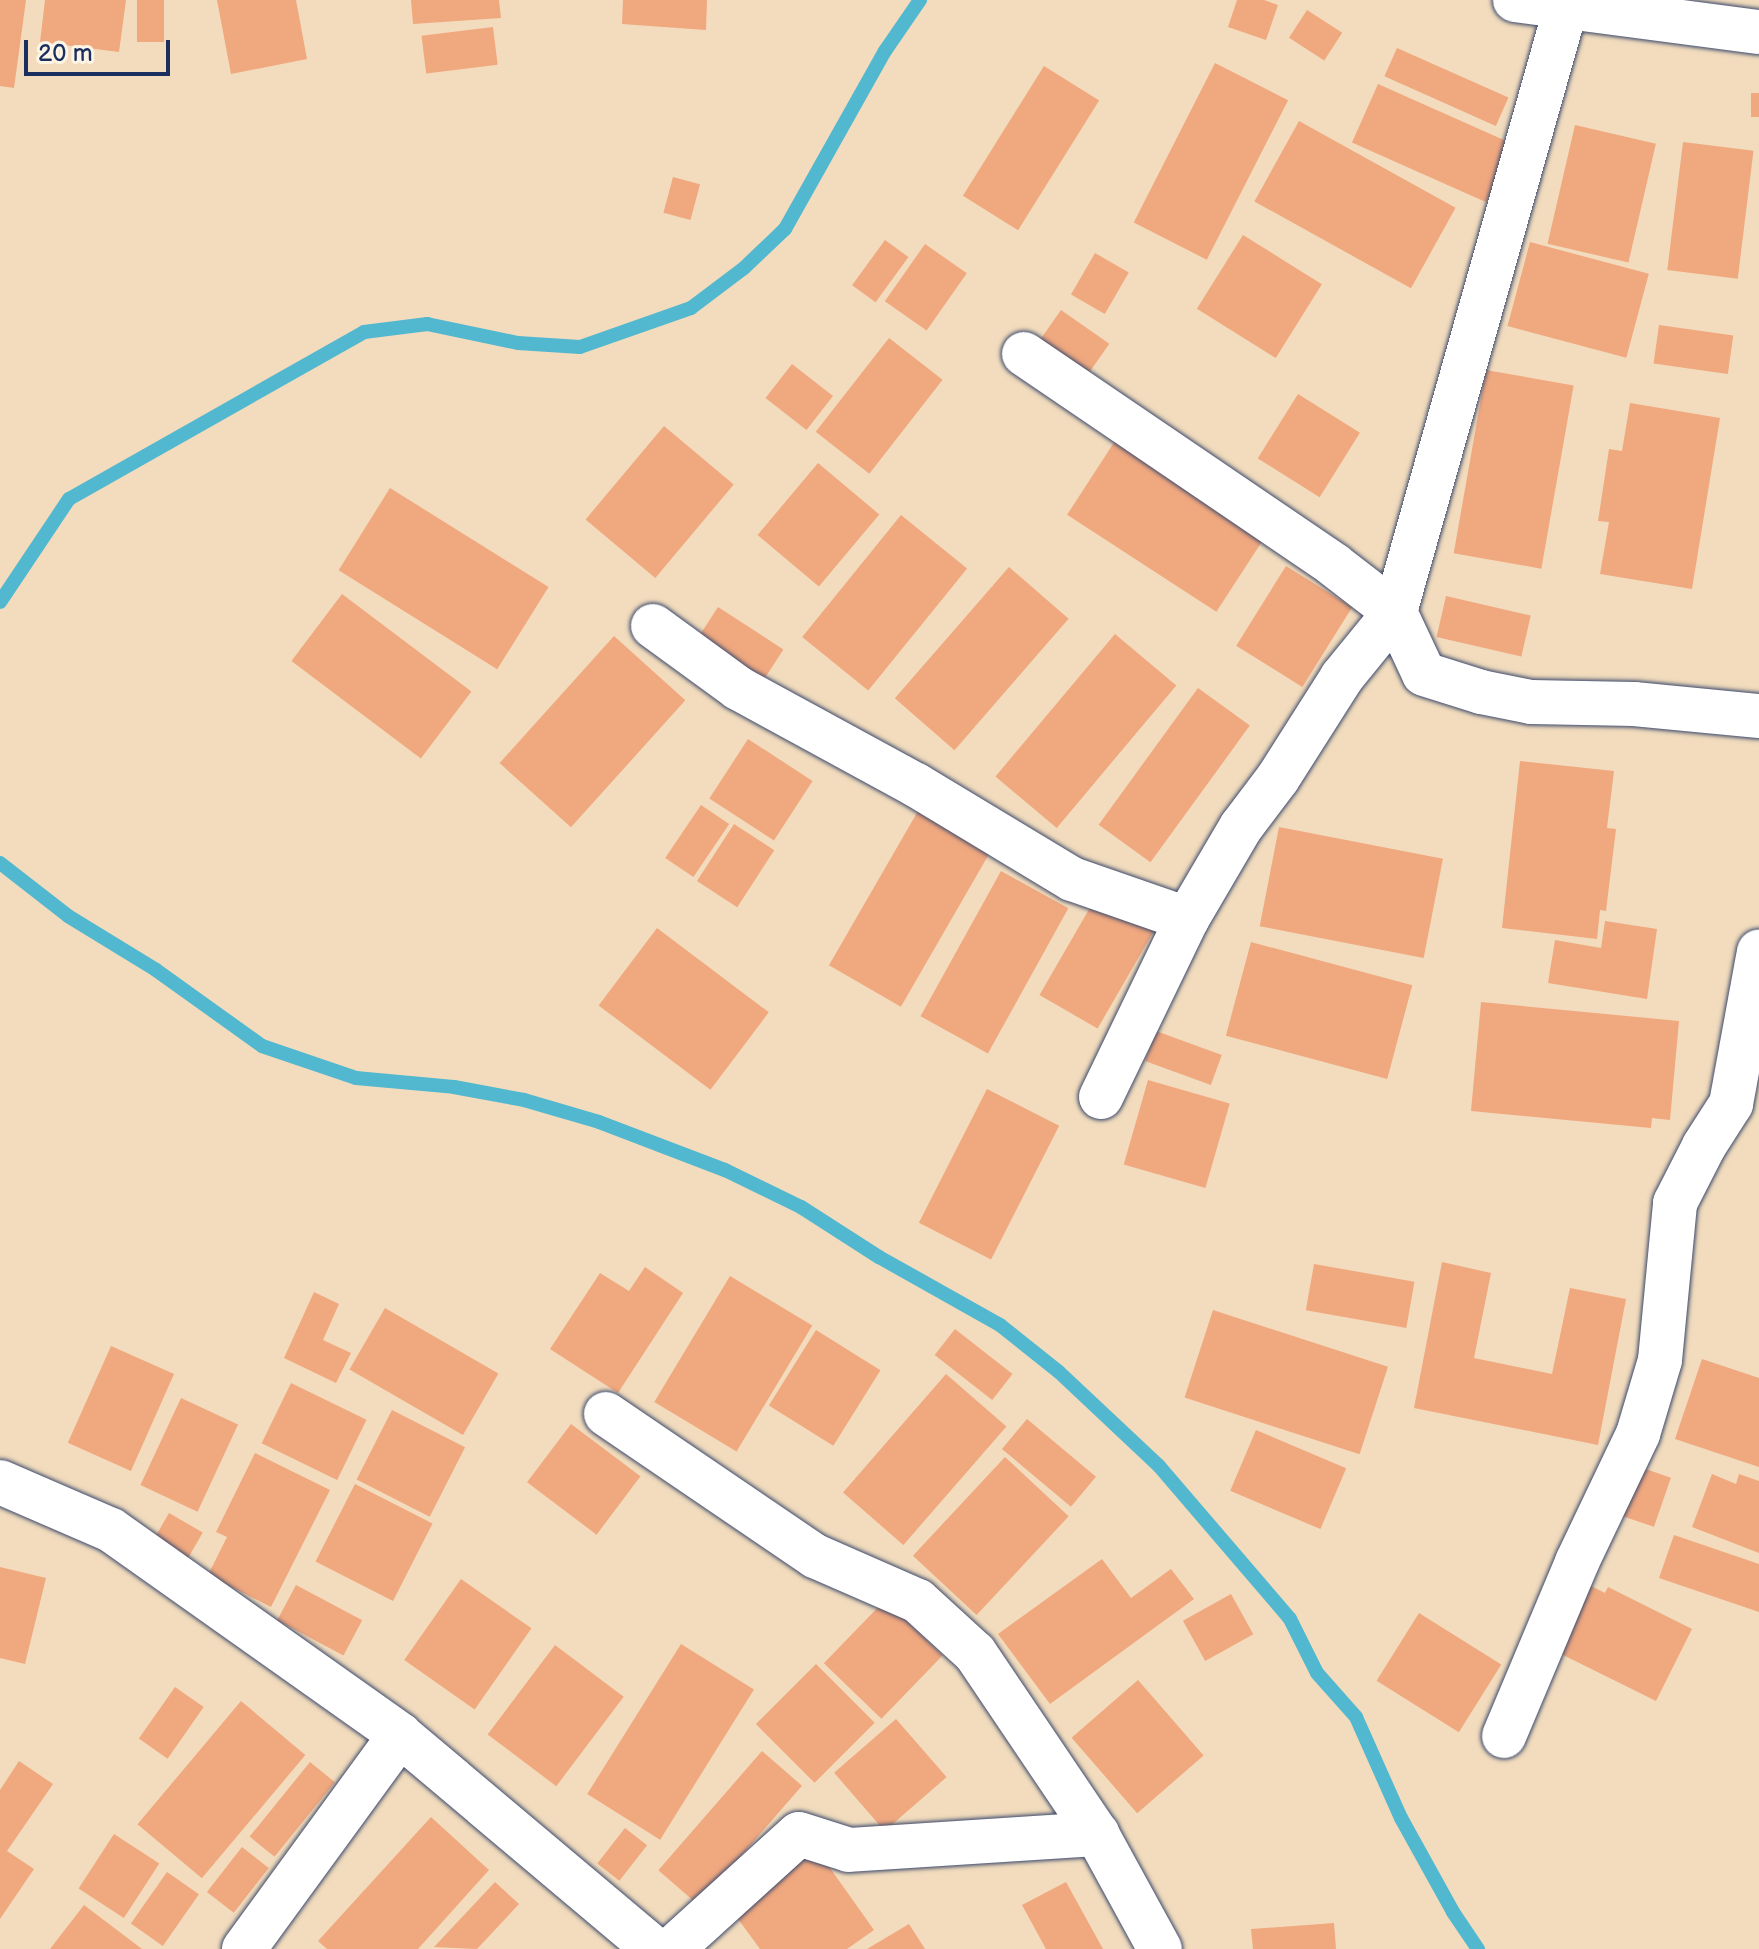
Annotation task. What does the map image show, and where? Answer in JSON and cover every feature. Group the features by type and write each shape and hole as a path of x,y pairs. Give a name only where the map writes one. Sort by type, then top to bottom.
{"street":[{"path":"1515,0 1759,32"},
{"path":"1101,1097 1187,919 1241,827 1278,778 1342,677 1395,612 1566,7"},
{"path":"1024,354 1334,565 1395,612 1424,674 1481,692 1531,702 1634,704 1759,716"},
{"path":"653,626 738,688 916,785 1072,879 1187,919"},
{"path":"1504,1736 1577,1562 1638,1434 1660,1360 1675,1203 1704,1146 1745,1106 1759,952"},
{"path":"606,1414 815,1556 918,1601 975,1653 1097,1834 1160,1949"},
{"path":"0,1482 111,1530 400,1735 654,1949"},
{"path":"244,1949 400,1735"},
{"path":"672,1949 799,1834 849,1850 1097,1834"}],"building":[{"path":"0,0 26,0 14,88 0,86"},
{"path":"45,0 126,0 119,52 40,42"},
{"path":"137,0 164,0 164,42 137,42"},
{"path":"217,0 296,0 307,59 231,74"},
{"path":"411,0 499,0 501,18 413,24"},
{"path":"623,0 707,0 706,30 622,24"},
{"path":"1237,0 1264,0 1278,5 1266,40 1228,27"},
{"path":"1307,10 1342,33 1324,61 1289,38"},
{"path":"493,27 498,65 426,73 422,36"},
{"path":"1397,48 1508,98 1496,126 1384,76"},
{"path":"1215,63 1288,100 1207,260 1134,222"},
{"path":"1044,66 1099,100 1018,230 963,196"},
{"path":"1378,84 1512,144 1486,202 1352,142"},
{"path":"1751,93 1759,93 1759,117 1751,117"},
{"path":"1299,121 1456,208 1411,288 1254,201"},
{"path":"1575,125 1656,144 1628,263 1548,244"},
{"path":"1683,142 1753,151 1738,279 1667,270"},
{"path":"673,177 700,184 690,220 663,213"},
{"path":"1243,235 1322,284 1276,358 1197,309"},
{"path":"885,240 908,257 876,302 852,285"},
{"path":"1530,242 1649,274 1626,358 1507,326"},
{"path":"925,244 967,273 927,331 885,301"},
{"path":"1095,253 1129,272 1105,314 1071,295"},
{"path":"1061,310 1109,344 1089,373 1040,339"},
{"path":"1659,325 1733,335 1728,374 1654,364"},
{"path":"889,338 943,380 869,474 816,432"},
{"path":"792,364 833,396 807,430 766,398"},
{"path":"1486,370 1574,385 1541,569 1454,553"},
{"path":"1298,394 1360,433 1320,497 1258,458"},
{"path":"1630,403 1720,418 1692,589 1600,574 1609,522 1598,521 1609,449 1622,451"},
{"path":"664,426 734,484 655,578 586,519"},
{"path":"1115,441 1264,538 1216,612 1067,515"},
{"path":"818,463 879,514 819,586 758,535"},
{"path":"390,488 549,587 497,669 339,570"},
{"path":"901,515 967,568 868,691 802,637"},
{"path":"1286,566 1352,607 1302,687 1236,646"},
{"path":"1009,567 1069,619 954,750 895,698"},
{"path":"342,594 471,691 421,759 291,661"},
{"path":"1446,596 1531,616 1521,656 1437,637"},
{"path":"718,607 783,649 763,681 698,638"},
{"path":"1115,634 1176,685 1057,828 995,776"},
{"path":"614,636 685,700 571,827 500,763"},
{"path":"1198,688 1250,726 1150,862 1099,825"},
{"path":"748,739 813,781 774,840 709,799"},
{"path":"1520,761 1614,771 1607,828 1616,829 1606,911 1600,910 1597,939 1502,928"},
{"path":"701,805 729,824 693,877 665,858"},
{"path":"918,811 990,852 901,1007 829,965"},
{"path":"734,824 774,850 737,907 697,881"},
{"path":"1279,827 1443,859 1424,958 1260,926"},
{"path":"1001,871 1068,908 988,1054 921,1016"},
{"path":"1099,892 1157,926 1098,1029 1040,995"},
{"path":"1605,921 1657,929 1647,999 1548,983 1555,940 1601,948"},
{"path":"657,928 769,1012 710,1090 599,1005"},
{"path":"1251,942 1412,985 1387,1079 1226,1036"},
{"path":"1481,1002 1679,1021 1670,1120 1652,1118 1651,1128 1471,1111"},
{"path":"1156,1031 1222,1055 1211,1085 1145,1061"},
{"path":"1148,1080 1230,1103 1205,1188 1124,1165"},
{"path":"987,1089 1059,1126 991,1259 919,1223"},
{"path":"1442,1262 1491,1273 1474,1358 1552,1374 1570,1288 1626,1299 1598,1445 1414,1408"},
{"path":"1314,1264 1414,1282 1406,1328 1306,1310"},
{"path":"645,1267 683,1293 618,1393 550,1349 600,1273 629,1291"},
{"path":"730,1276 812,1325 737,1451 654,1402"},
{"path":"314,1292 339,1304 323,1340 351,1353 336,1383 284,1358"},
{"path":"385,1308 498,1374 463,1435 350,1369"},
{"path":"1213,1310 1388,1367 1360,1454 1185,1397"},
{"path":"955,1329 1013,1374 992,1400 935,1355"},
{"path":"816,1330 880,1370 833,1446 769,1405"},
{"path":"111,1346 174,1374 131,1471 68,1443"},
{"path":"1702,1359 1759,1378 1759,1467 1675,1439"},
{"path":"946,1374 1006,1426 903,1545 843,1492"},
{"path":"291,1383 366,1420 337,1480 262,1443"},
{"path":"181,1398 238,1425 198,1512 140,1485"},
{"path":"392,1410 465,1447 430,1517 357,1479"},
{"path":"1027,1419 1096,1477 1071,1507 1002,1449"},
{"path":"571,1424 640,1476 597,1535 527,1482"},
{"path":"1256,1430 1346,1468 1320,1529 1230,1491"},
{"path":"255,1453 330,1490 271,1607 208,1575 227,1537 216,1532"},
{"path":"1005,1457 1069,1516 977,1615 913,1556"},
{"path":"1634,1465 1671,1478 1654,1527 1617,1514"},
{"path":"1712,1474 1736,1484 1739,1474 1759,1481 1759,1553 1692,1527"},
{"path":"355,1484 433,1523 393,1601 316,1562"},
{"path":"169,1513 203,1532 186,1562 152,1542"},
{"path":"1674,1535 1759,1564 1759,1612 1659,1578"},
{"path":"1102,1559 1131,1598 1171,1569 1194,1599 1050,1704 998,1634"},
{"path":"0,1567 46,1578 25,1664 0,1658"},
{"path":"461,1579 531,1628 475,1709 404,1660"},
{"path":"1583,1582 1605,1593 1608,1587 1692,1629 1656,1701 1551,1649"},
{"path":"296,1585 362,1620 343,1656 277,1620"},
{"path":"1231,1594 1253,1634 1205,1661 1183,1621"},
{"path":"885,1600 943,1656 881,1719 824,1663"},
{"path":"1419,1613 1501,1664 1459,1732 1377,1681"},
{"path":"681,1644 754,1690 660,1840 587,1794"},
{"path":"555,1645 624,1697 556,1786 488,1734"},
{"path":"816,1664 875,1723 815,1783 756,1724"},
{"path":"1138,1680 1204,1755 1137,1813 1072,1738"},
{"path":"175,1687 204,1707 168,1759 139,1739"},
{"path":"241,1701 305,1755 202,1878 138,1824"},
{"path":"896,1719 947,1777 885,1831 834,1773"},
{"path":"762,1751 802,1786 698,1905 658,1870"},
{"path":"19,1761 53,1784 7,1851 34,1869 0,1919 0,1790"},
{"path":"310,1762 335,1782 274,1857 250,1837"},
{"path":"431,1817 489,1870 418,1949 327,1949 318,1941"},
{"path":"625,1828 647,1845 619,1881 597,1863"},
{"path":"114,1834 159,1863 124,1918 79,1889"},
{"path":"242,1847 269,1868 234,1913 207,1892"},
{"path":"815,1847 874,1930 847,1949 760,1949 730,1908"},
{"path":"167,1872 199,1894 163,1946 131,1924"},
{"path":"495,1882 519,1904 477,1949 434,1947"},
{"path":"1066,1882 1103,1949 1046,1949 1022,1905"},
{"path":"84,1905 142,1949 50,1949"},
{"path":"1334,1923 1336,1949 1253,1949 1251,1929"},
{"path":"909,1924 925,1949 867,1949"}],"waterway":[{"path":"0,602 69,499 364,332 427,324 518,343 580,347 691,308 744,268 785,229 885,51 920,0"},
{"path":"0,863 68,916 156,970 262,1046 356,1078 454,1087 524,1100 599,1122 725,1170 801,1207 879,1257 1000,1325 1059,1372 1159,1466 1290,1619 1317,1673 1356,1717 1401,1818 1453,1912 1478,1949"}]}
